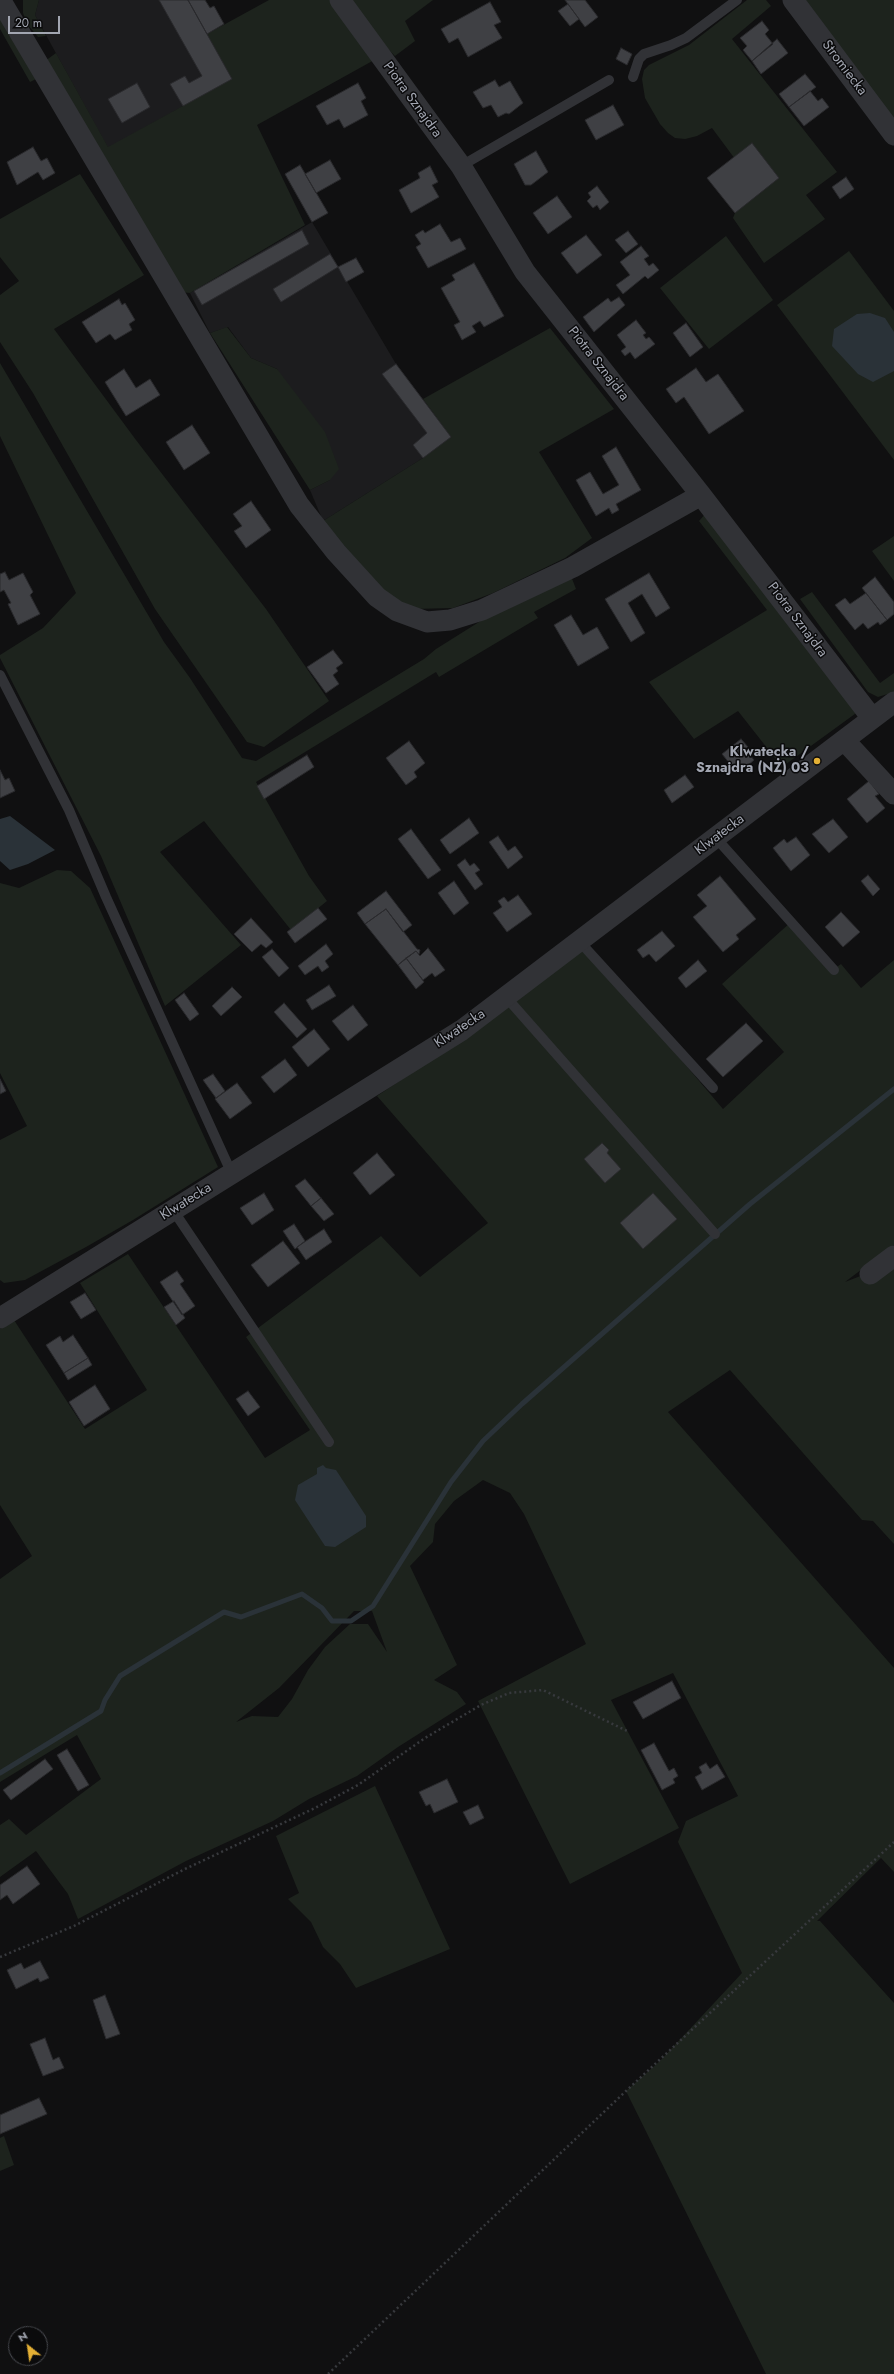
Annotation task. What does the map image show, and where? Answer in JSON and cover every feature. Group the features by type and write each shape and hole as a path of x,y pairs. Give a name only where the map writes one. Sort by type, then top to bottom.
{"street":[{"name":"Piotra Sznajdra","path":"340,0 461,166 526,272 701,495 872,718"},
{"name":"Stromiecka","path":"793,0 894,135"},
{"path":"1,1 299,505 336,552 382,600 397,611 427,622 450,620 482,610 573,567 701,495"},
{"name":"Klwatecka","path":"2,1311 232,1174 462,1030 580,942 894,702"},
{"path":"844,740 894,794"},
{"path":"870,1274 894,1256"}],"lane":[{"path":"633,77 639,59 644,54 671,45 686,38 737,0"},
{"path":"461,166 609,80"},
{"path":"0,675 69,810 106,897 232,1174"},
{"path":"716,838 834,970"},
{"path":"580,942 713,1088"},
{"path":"506,997 715,1234"},
{"path":"173,1210 329,1442"}],"path":[{"path":"0,1957 74,1926 185,1869 315,1808 358,1785 425,1738 474,1709 509,1693 543,1690 627,1731"},
{"path":"328,2374 626,2091 894,1842"}],"shaded area":[{"path":"23,0 39,0 35,15 46,36 38,37 28,25 23,13"},
{"path":"39,0 188,0 232,79 108,148 35,15"},
{"path":"269,0 330,0 376,59 257,125 305,225 190,293 180,292 45,61 56,53 108,147 232,79 207,34"},
{"path":"352,0 433,0 405,21 415,41 395,56 383,44"},
{"path":"747,0 766,0 771,6 732,39 837,172 806,195 825,219 764,263 733,218 735,213 779,178 752,143 735,159 712,128 697,136 685,139 675,138 668,133 660,124 645,98 642,79 644,70 649,65 689,45"},
{"path":"803,0 894,0 894,126"},
{"path":"0,19 38,78 30,82 0,29"},
{"path":"80,174 144,275 54,329 136,440 266,609 329,701 264,747 247,742 155,609 33,393 0,342 0,295 19,281 0,257 0,219"},
{"path":"312,222 396,364 451,437 423,458 323,521 310,490 330,480 277,369 251,358 228,327 210,333 190,293"},
{"path":"726,236 773,300 709,349 660,288"},
{"path":"849,251 894,311 894,460 777,305"},
{"path":"870,313 885,318 894,332 894,371 873,382 858,374 832,346 834,329 857,314"},
{"path":"227,327 251,358 277,369 325,432 339,469 330,480 310,490 210,333"},
{"path":"550,328 614,409 539,452 592,538 565,558 493,593 453,608 414,609 385,597 323,521 423,458 451,437 423,399"},
{"path":"0,363 164,642 190,678 242,758 256,761 424,659 436,649 495,612 571,576 576,589 534,612 538,618 439,677 436,672 256,782 309,876 327,901 291,930 204,821 160,852 241,945 165,1006 101,856 0,658 0,655 43,628 76,593 0,436"},
{"path":"706,513 859,711 782,767 738,711 694,739 649,682 767,610 699,521"},
{"path":"894,536 894,581 872,551"},
{"path":"812,592 880,683 894,673 894,692 878,697 868,692 800,599"},
{"path":"10,816 55,850 28,864 10,870 0,861 0,819"},
{"path":"57,870 71,871 90,888 218,1167 133,1220 86,1247 25,1280 4,1283 0,1280 0,1140 27,1126 0,1073 0,883 19,888"},
{"path":"791,922 834,969 841,964 861,988 894,960 894,1245 845,1282 894,1263 894,1544 873,1521 862,1520 730,1370 668,1412 894,1668 894,1872 881,1858 817,1921 820,1921 894,2003 894,2374 766,2374 626,2091 660,2061 742,1973 678,1842 686,1821 738,1796 673,1673 611,1700 679,1828 570,1884 478,1701 586,1644 524,1514 510,1493 483,1480 454,1501 435,1524 433,1542 410,1566 457,1665 434,1680 457,1692 466,1704 398,1747 357,1776 309,1799 273,1821 186,1861 78,1919 68,1894 36,1851 0,1877 0,1825 9,1819 26,1835 101,1779 77,1735 0,1782 0,1579 32,1556 0,1505 0,1329 14,1320 85,1429 147,1390 80,1283 128,1254 265,1458 310,1430 246,1337 381,1236 420,1277 488,1223 377,1096 455,1044 586,948 723,1109 784,1052 722,984","holes":["354,1611 372,1611 387,1652 368,1624 350,1624 325,1647 308,1670 292,1699 278,1717 252,1716 236,1722 279,1688"]},
{"path":"323,1465 326,1468 336,1470 366,1516 366,1527 335,1547 325,1546 295,1500 298,1485 317,1474 317,1468"},
{"path":"375,1786 450,1949 356,1988 340,1964 323,1947 311,1922 288,1899 299,1893 276,1836"},
{"path":"4,2136 14,2165 0,2171 0,2138"}],"building":[{"path":"159,0 188,0 232,79 183,106 170,84 185,76 189,83 202,76"},
{"path":"188,0 205,0 210,8 214,6 224,24 207,34"},
{"path":"565,0 585,0 598,17 585,27"},
{"path":"490,2 501,22 494,25 502,38 468,57 458,38 449,43 441,29"},
{"path":"568,4 579,19 570,26 558,11"},
{"path":"762,21 769,30 765,34 773,44 752,61 743,50 747,46 740,38"},
{"path":"777,39 788,53 761,74 752,61"},
{"path":"621,48 632,54 627,65 616,59"},
{"path":"805,74 816,87 789,107 779,94"},
{"path":"495,80 499,87 510,81 523,103 509,114 506,113 498,117 491,105 483,108 473,92"},
{"path":"137,83 150,107 122,123 108,99"},
{"path":"358,83 366,98 361,101 368,115 344,128 339,119 327,125 316,106"},
{"path":"810,91 818,101 822,98 829,107 804,126 789,107"},
{"path":"613,105 624,125 596,140 585,120"},
{"path":"752,143 779,178 735,213 707,178"},
{"path":"33,147 41,161 47,158 55,173 43,180 38,172 17,185 7,162"},
{"path":"536,151 548,172 531,185 525,185 514,164"},
{"path":"330,160 341,179 316,193 305,174"},
{"path":"300,165 328,213 312,222 285,174"},
{"path":"430,166 438,182 432,185 439,197 411,213 399,190 420,178 418,173"},
{"path":"846,177 854,189 840,199 832,187"},
{"path":"597,186 609,202 600,210 597,205 593,208 587,201 591,197 588,193"},
{"path":"557,196 572,217 548,234 533,213"},
{"path":"440,224 451,242 460,238 466,249 428,268 416,247 421,244 415,235 423,230 425,233"},
{"path":"302,230 309,244 202,305 194,291"},
{"path":"628,231 638,244 626,253 615,240"},
{"path":"586,235 602,255 577,274 561,253"},
{"path":"641,246 649,256 644,259 649,266 653,263 659,270 648,279 645,276 623,294 616,285 630,275 620,262"},
{"path":"330,254 338,267 281,302 273,289"},
{"path":"356,258 364,272 346,282 338,267"},
{"path":"474,263 504,316 484,327 480,321 472,326 476,332 462,340 454,325 460,322 441,288 455,280 452,275"},
{"path":"619,297 625,305 594,332 583,317 608,298 611,302"},
{"path":"119,299 122,305 125,303 135,320 129,324 132,330 115,340 110,334 96,343 82,322"},
{"path":"636,320 646,333 643,335 646,339 649,337 655,344 635,359 630,352 625,356 621,351 626,347 617,335"},
{"path":"686,323 703,347 690,357 673,333"},
{"path":"396,364 451,437 423,458 413,445 427,433 382,374"},
{"path":"696,368 706,382 718,374 744,411 709,434 684,397 676,403 666,389"},
{"path":"124,369 136,388 150,379 160,395 126,416 105,382"},
{"path":"192,425 210,453 184,470 166,442"},
{"path":"616,447 641,490 616,504 619,510 612,514 609,508 596,516 576,480 590,472 603,494 619,485 602,456"},
{"path":"251,501 271,530 246,548 234,531 242,526 233,514"},
{"path":"5,572 9,580 23,573 33,592 30,595 40,614 18,625 8,604 11,603 4,590 0,592 0,574"},
{"path":"649,573 670,608 656,617 642,594 628,603 645,633 631,642 605,599"},
{"path":"875,577 894,602 894,614 887,620 862,588"},
{"path":"866,593 887,620 880,625 878,622 868,629 863,623 855,630 835,605 845,598 850,604"},
{"path":"571,615 583,635 597,627 609,648 578,666 554,625"},
{"path":"333,650 343,663 336,668 338,671 333,675 339,684 326,693 307,667"},
{"path":"741,739 748,747 745,749 754,760 746,767 744,764 735,770 722,754"},
{"path":"409,741 425,763 414,772 417,777 406,785 386,758"},
{"path":"307,755 314,767 264,799 257,786"},
{"path":"0,770 5,780 9,778 15,791 0,798"},
{"path":"685,775 694,787 672,803 664,790"},
{"path":"869,781 879,794 875,796 885,808 867,823 847,799"},
{"path":"469,818 479,833 450,854 440,840"},
{"path":"833,819 848,837 829,853 812,834"},
{"path":"411,829 441,870 428,879 398,839"},
{"path":"498,836 508,851 515,846 523,857 508,869 489,842"},
{"path":"796,837 810,855 791,871 773,848 784,839 787,843"},
{"path":"465,859 470,866 474,863 480,870 475,873 483,884 475,890 457,865"},
{"path":"868,875 880,889 873,896 861,881"},
{"path":"720,876 756,919 736,935 739,939 723,952 693,917 707,906 697,895"},
{"path":"454,881 469,903 454,915 438,893"},
{"path":"386,891 412,925 403,932 386,909 365,924 357,913"},
{"path":"518,895 532,914 507,932 493,913 502,907 498,901 504,897 508,902"},
{"path":"318,908 327,919 295,943 287,932"},
{"path":"386,909 417,949 420,950 419,954 416,951 398,965 365,924"},
{"path":"841,912 860,932 843,947 825,927"},
{"path":"251,918 273,942 266,948 261,944 252,952 234,934"},
{"path":"662,931 675,946 656,962 649,954 643,958 637,950"},
{"path":"326,944 333,954 325,961 329,967 322,972 318,966 305,975 298,966"},
{"path":"428,948 445,970 435,977 432,973 423,980 406,958 416,951 420,956"},
{"path":"272,949 289,968 279,977 262,957"},
{"path":"406,958 424,982 416,989 398,965"},
{"path":"698,960 707,971 686,988 678,978"},
{"path":"329,985 336,996 312,1010 306,1000"},
{"path":"232,987 242,997 221,1016 212,1006"},
{"path":"184,993 199,1014 190,1021 175,1000"},
{"path":"284,1003 307,1029 297,1038 274,1012"},
{"path":"353,1005 368,1025 348,1041 332,1021"},
{"path":"746,1023 763,1041 723,1077 706,1059"},
{"path":"314,1029 330,1049 308,1067 292,1047"},
{"path":"285,1059 297,1075 274,1093 261,1077"},
{"path":"213,1074 225,1091 216,1098 203,1080"},
{"path":"0,1079 6,1091 0,1094"},
{"path":"237,1083 252,1103 230,1119 215,1099"},
{"path":"602,1143 609,1150 607,1153 621,1169 605,1183 584,1159"},
{"path":"377,1153 395,1175 370,1195 353,1173"},
{"path":"305,1179 321,1198 311,1206 295,1186"},
{"path":"264,1193 274,1210 252,1225 240,1208"},
{"path":"653,1193 677,1219 643,1249 620,1223"},
{"path":"321,1198 334,1214 324,1221 311,1206"},
{"path":"294,1224 305,1241 295,1249 283,1231"},
{"path":"324,1229 332,1242 306,1260 297,1247"},
{"path":"283,1241 300,1263 268,1287 251,1265"},
{"path":"177,1271 184,1281 180,1284 195,1306 182,1315 160,1282"},
{"path":"85,1293 96,1310 81,1319 70,1302"},
{"path":"174,1301 185,1318 176,1325 164,1307"},
{"path":"73,1335 88,1358 64,1373 46,1345 60,1336 63,1342"},
{"path":"88,1358 92,1365 68,1380 64,1373"},
{"path":"95,1385 110,1409 84,1426 69,1402"},
{"path":"248,1391 260,1407 248,1416 236,1399"},
{"path":"672,1681 681,1698 643,1719 633,1702"},
{"path":"654,1743 669,1771 674,1768 678,1776 673,1779 675,1783 662,1790 641,1750"},
{"path":"67,1749 89,1785 78,1791 57,1755"},
{"path":"45,1759 53,1769 11,1800 3,1790"},
{"path":"706,1763 710,1769 717,1764 725,1777 702,1790 695,1777 702,1773 699,1767"},
{"path":"447,1779 458,1802 434,1813 430,1804 426,1806 419,1792"},
{"path":"478,1805 484,1818 470,1825 463,1812"},
{"path":"27,1866 40,1884 13,1904 7,1895 0,1900 0,1885"},
{"path":"40,1961 49,1978 40,1982 38,1978 16,1989 7,1970 21,1963 24,1969"},
{"path":"105,1995 120,2034 106,2039 93,2000"},
{"path":"45,2038 53,2060 59,2057 64,2068 43,2076 30,2044"},
{"path":"39,2098 47,2114 0,2134 0,2115"}],"waterway":[{"path":"0,1773 101,1711 105,1700 120,1676 224,1612 241,1617 302,1594 322,1608 332,1621 351,1621 373,1606 451,1482 483,1441 522,1404 750,1204 894,1089"}],"place":[{"name":"Klwatecka / Sznajdra (NŻ) 03","path":"817,761"}]}
